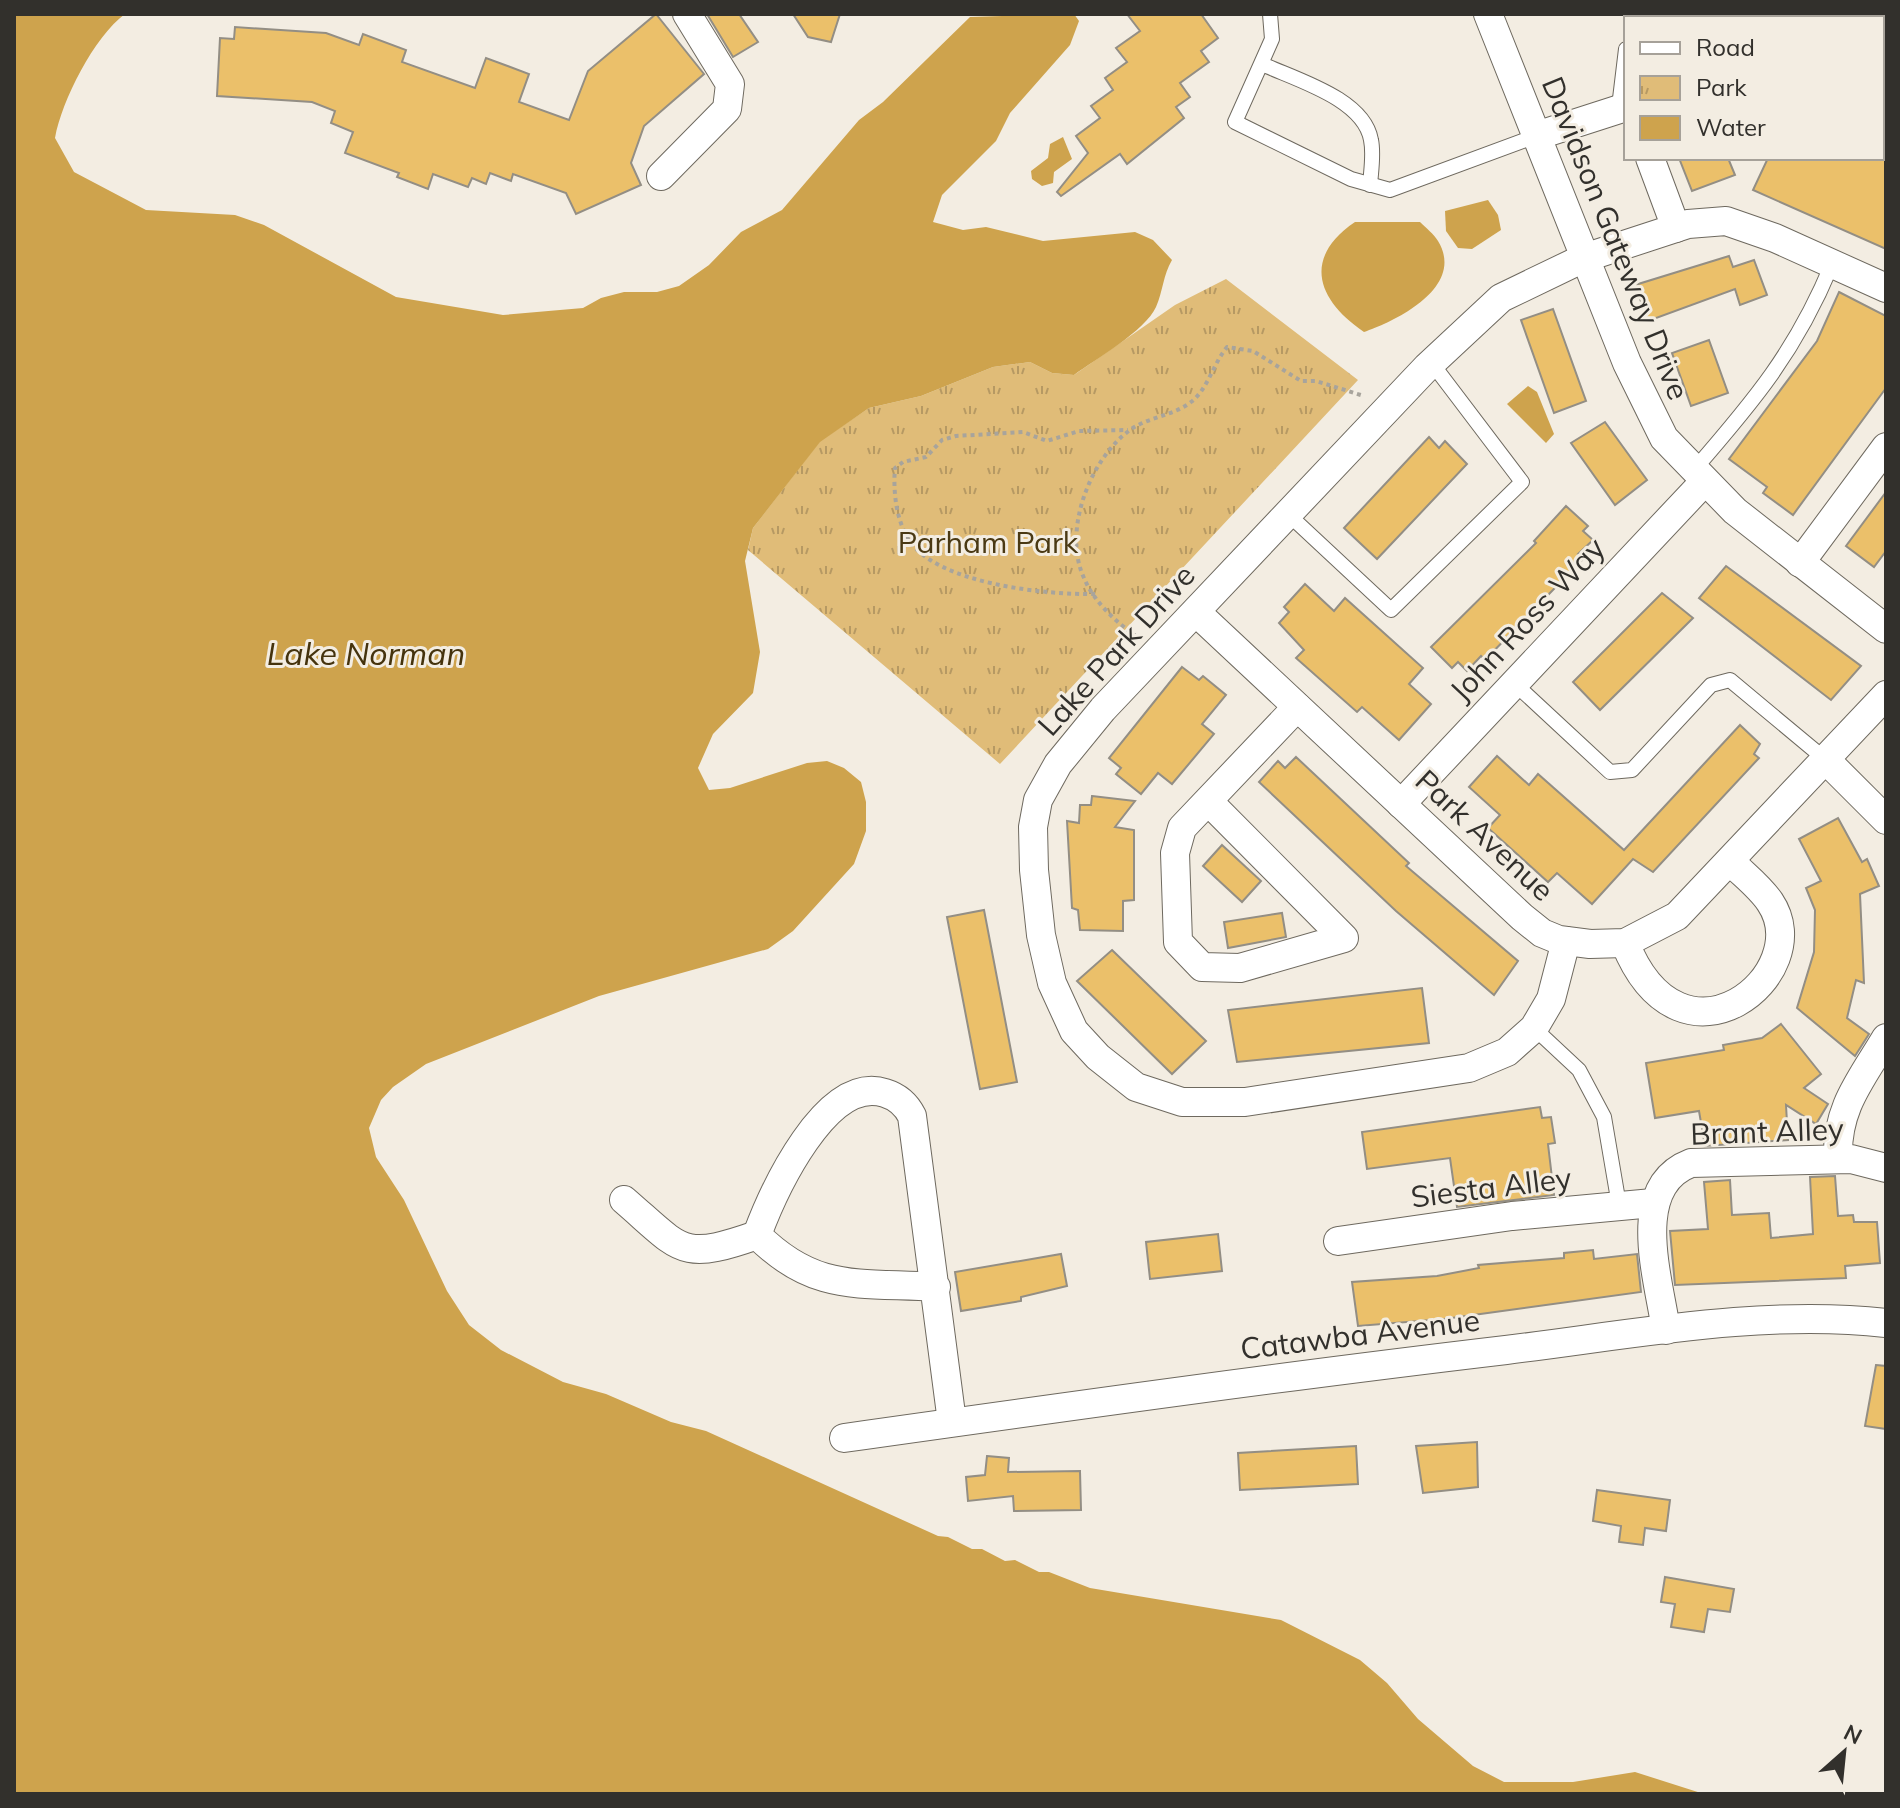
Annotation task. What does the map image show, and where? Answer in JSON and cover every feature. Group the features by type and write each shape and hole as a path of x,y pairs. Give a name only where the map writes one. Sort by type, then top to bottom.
{"street":[{"path":"661,176 727,109 730,84 687,14"},
{"name":"Davidson Gateway Drive","path":"1488,14 1584,258 1649,411 1664,438 1698,477 1800,563 1886,629"},
{"path":"1536,136 1622,107"},
{"path":"1651,160 1676,228"},
{"name":"Lake Park Drive","path":"1566,941 1551,999 1534,1028 1507,1052 1469,1068 1245,1102 1182,1102 1136,1087 1098,1057 1074,1031 1052,983 1041,935 1033,827 1038,800 1081,735 1431,362 1501,298 1584,258 1676,228 1713,222 1736,223 1886,288"},
{"path":"1800,563 1886,447"},
{"name":"John Ross Way","path":"1401,804 1698,477"},
{"name":"Park Avenue","path":"1196,612 1522,917 1542,933 1566,941 1625,943 1677,916 1886,695"},
{"path":"1208,801 1344,938 1240,968 1202,967 1178,942 1175,853 1182,828 1297,707"},
{"path":"1826,760 1886,820"},
{"path":"1625,943 1638,973 1659,996 1685,1008 1713,1012 1736,1007 1757,990 1771,968 1778,923 1771,903 1731,862"},
{"path":"1838,1159 1839,1122 1849,1099 1886,1038"},
{"path":"757,1235 775,1187 820,1123 846,1098 862,1090 878,1091 906,1104 912,1116 952,1422"},
{"name":"Brant Alley","path":"1653,1203 1662,1183 1680,1167 1691,1163 1838,1159 1886,1168"},
{"path":"624,1200 681,1247 705,1252 757,1235"},
{"path":"1653,1203 1652,1221 1666,1330"},
{"name":"Siesta Alley","path":"1338,1241 1512,1216 1653,1203"},
{"path":"757,1235 795,1268 827,1280 936,1287"},
{"name":"Catawba Avenue","path":"844,1438 1666,1330 1811,1319 1886,1323"}],"lane":[{"path":"1270,14 1272,39 1235,122 1351,179 1390,190 1536,136"},
{"path":"1262,64 1356,108 1367,126 1372,143 1370,185"},
{"path":"1622,107 1624,78"},
{"path":"1698,477 1761,393 1810,318 1832,264"},
{"path":"1288,514 1391,610 1522,482 1431,362"},
{"path":"1514,683 1610,772 1632,770 1711,685 1730,680 1826,760"},
{"path":"1534,1028 1579,1070 1604,1117 1619,1205"}],"path":[{"path":"1095,594 987,584 921,554 908,539 897,506 895,468 903,462 926,457 942,440 956,436 1023,432 1047,441 1079,431 1129,430 1190,403 1227,347 1253,351 1301,381 1316,381 1367,396"},
{"path":"1127,630 1103,607 1083,577 1078,552 1079,521 1085,495 1100,462 1129,430"}],"green space":[{"name":"Parham Park","path":"1226,279 1358,380 1000,764 748,550 753,528 820,441 869,408 921,396 993,367 1030,362 1052,373 1074,375 1175,305"}],"water":[{"name":"Lake Norman","path":"14,14 125,14 113,24 91,53 72,88 59,123 55,138 74,172 146,210 235,215 264,225 396,297 503,315 583,308 601,298 624,292 657,292 679,286 709,265 741,232 782,210 859,120 883,102 970,17 1074,14 1079,21 1070,45 1010,113 996,141 942,195 933,222 963,230 986,227 1043,241 1135,232 1153,240 1172,260 1156,307 1142,326 1074,375 1052,373 1030,362 993,367 921,396 869,408 820,442 753,528 745,561 760,652 753,693 713,734 698,768 709,790 730,788 807,763 827,761 844,768 861,782 866,802 866,831 854,864 793,931 768,949 599,996 426,1064 393,1087 381,1100 369,1128 376,1157 404,1200 447,1291 469,1325 501,1350 563,1382 606,1394 671,1422 706,1431 938,1536 948,1537 972,1549 982,1549 1005,1561 1015,1560 1039,1572 1049,1572 1090,1588 1281,1620 1360,1660 1387,1683 1418,1719 1473,1766 1504,1782 1573,1782 1635,1772 1704,1794 14,1794"},
{"path":"1063,137 1072,159 1054,172 1053,183 1042,186 1032,179 1031,171 1048,158 1050,144"},
{"path":"1488,200 1498,215 1501,230 1472,249 1458,248 1446,231 1445,211"},
{"path":"1355,222 1420,222 1436,238 1444,258 1443,273 1424,300 1393,320 1364,332 1335,306 1322,278 1322,264 1327,250"},
{"path":"1528,386 1537,392 1554,434 1546,443 1507,404"}],"building":[{"path":"656,14 704,74 644,126 631,163 641,185 576,214 566,193 513,174 511,181 490,173 486,184 472,178 468,187 433,174 428,189 397,177 399,173 345,153 353,132 331,123 335,111 312,102 217,96 220,38 234,39 235,27 326,33 359,45 363,34 406,50 402,62 475,88 486,58 529,74 519,102 569,120 588,71"},
{"path":"707,14 739,14 758,42 733,57"},
{"path":"793,14 840,14 831,42 808,37"},
{"path":"1127,14 1201,14 1218,38 1201,51 1209,62 1180,83 1190,97 1176,107 1184,118 1127,164 1120,154 1061,196 1057,192 1088,153 1076,136 1100,118 1091,106 1113,90 1105,78 1127,62 1116,48 1140,31"},
{"path":"1886,158 1886,249 1753,190 1767,160"},
{"path":"1680,160 1729,160 1735,175 1692,191"},
{"path":"1729,256 1733,267 1754,260 1767,295 1740,305 1735,289 1648,321 1635,285"},
{"path":"1839,292 1886,316 1886,388 1793,515 1763,493 1767,487 1729,459 1817,341"},
{"path":"1553,309 1586,401 1554,413 1521,320"},
{"path":"1709,340 1728,393 1691,406 1672,353"},
{"path":"1605,422 1647,480 1615,505 1571,443"},
{"path":"1429,437 1439,448 1445,441 1467,464 1377,559 1344,528"},
{"path":"1886,492 1886,551 1874,567 1846,546"},
{"path":"1566,506 1588,526 1583,531 1593,540 1578,554 1583,559 1485,660 1481,656 1467,671 1458,662 1452,668 1431,647 1536,543 1534,541"},
{"path":"1726,566 1861,666 1831,700 1699,598"},
{"path":"1305,584 1334,611 1345,598 1423,668 1409,684 1431,704 1399,740 1362,707 1357,712 1296,658 1304,650 1279,623 1289,612 1284,607"},
{"path":"1662,593 1693,618 1600,710 1573,682"},
{"path":"1182,667 1199,680 1203,676 1226,695 1202,724 1214,734 1172,784 1158,773 1141,794 1116,774 1121,768 1109,758"},
{"path":"1740,725 1760,744 1754,754 1759,758 1653,872 1633,859 1592,904 1557,873 1548,882 1488,828 1500,815 1469,787 1497,756 1529,785 1538,774 1624,850"},
{"path":"1296,757 1409,863 1406,866 1518,961 1494,995 1396,911 1259,782 1278,761 1285,768"},
{"path":"1092,796 1135,801 1115,827 1134,830 1134,900 1123,901 1123,931 1080,930 1078,910 1072,908 1067,821 1079,823 1080,805 1091,805"},
{"path":"1838,818 1862,862 1867,859 1879,886 1860,894 1864,983 1856,980 1847,1018 1869,1034 1855,1056 1797,1008 1814,952 1815,910 1806,888 1821,881 1799,839"},
{"path":"1222,845 1261,881 1242,902 1203,866"},
{"path":"984,910 1017,1082 980,1089 947,917"},
{"path":"1282,913 1286,937 1228,948 1224,922"},
{"path":"1112,950 1206,1041 1172,1074 1077,981"},
{"path":"1422,988 1429,1043 1237,1062 1228,1010"},
{"path":"1781,1024 1821,1074 1804,1088 1828,1104 1816,1124 1786,1105 1788,1140 1705,1146 1699,1111 1655,1118 1646,1063 1724,1050 1723,1045 1762,1038"},
{"path":"1540,1107 1542,1118 1551,1117 1555,1143 1548,1144 1554,1195 1457,1207 1450,1158 1367,1169 1362,1132"},
{"path":"1835,1176 1838,1216 1853,1215 1854,1222 1877,1222 1880,1263 1845,1266 1846,1278 1675,1285 1670,1231 1708,1229 1704,1182 1730,1180 1732,1215 1769,1213 1771,1238 1813,1234 1810,1177"},
{"path":"1218,1234 1222,1271 1150,1279 1146,1242"},
{"path":"1593,1250 1594,1259 1637,1254 1641,1292 1444,1319 1358,1326 1352,1282 1437,1276 1479,1268 1478,1265 1564,1258 1564,1253"},
{"path":"1061,1254 1067,1286 1021,1297 1021,1301 961,1311 955,1272"},
{"path":"1876,1365 1886,1366 1886,1429 1865,1426"},
{"path":"1477,1442 1478,1487 1423,1493 1416,1446"},
{"path":"1356,1446 1358,1484 1240,1490 1238,1453"},
{"path":"987,1456 1009,1458 1008,1472 1080,1471 1081,1510 1014,1511 1013,1496 968,1501 966,1477 985,1475"},
{"path":"1597,1490 1670,1500 1666,1531 1645,1528 1643,1545 1619,1542 1621,1526 1593,1521"},
{"path":"1665,1577 1734,1589 1730,1612 1708,1609 1704,1632 1671,1627 1675,1604 1661,1602"}]}
